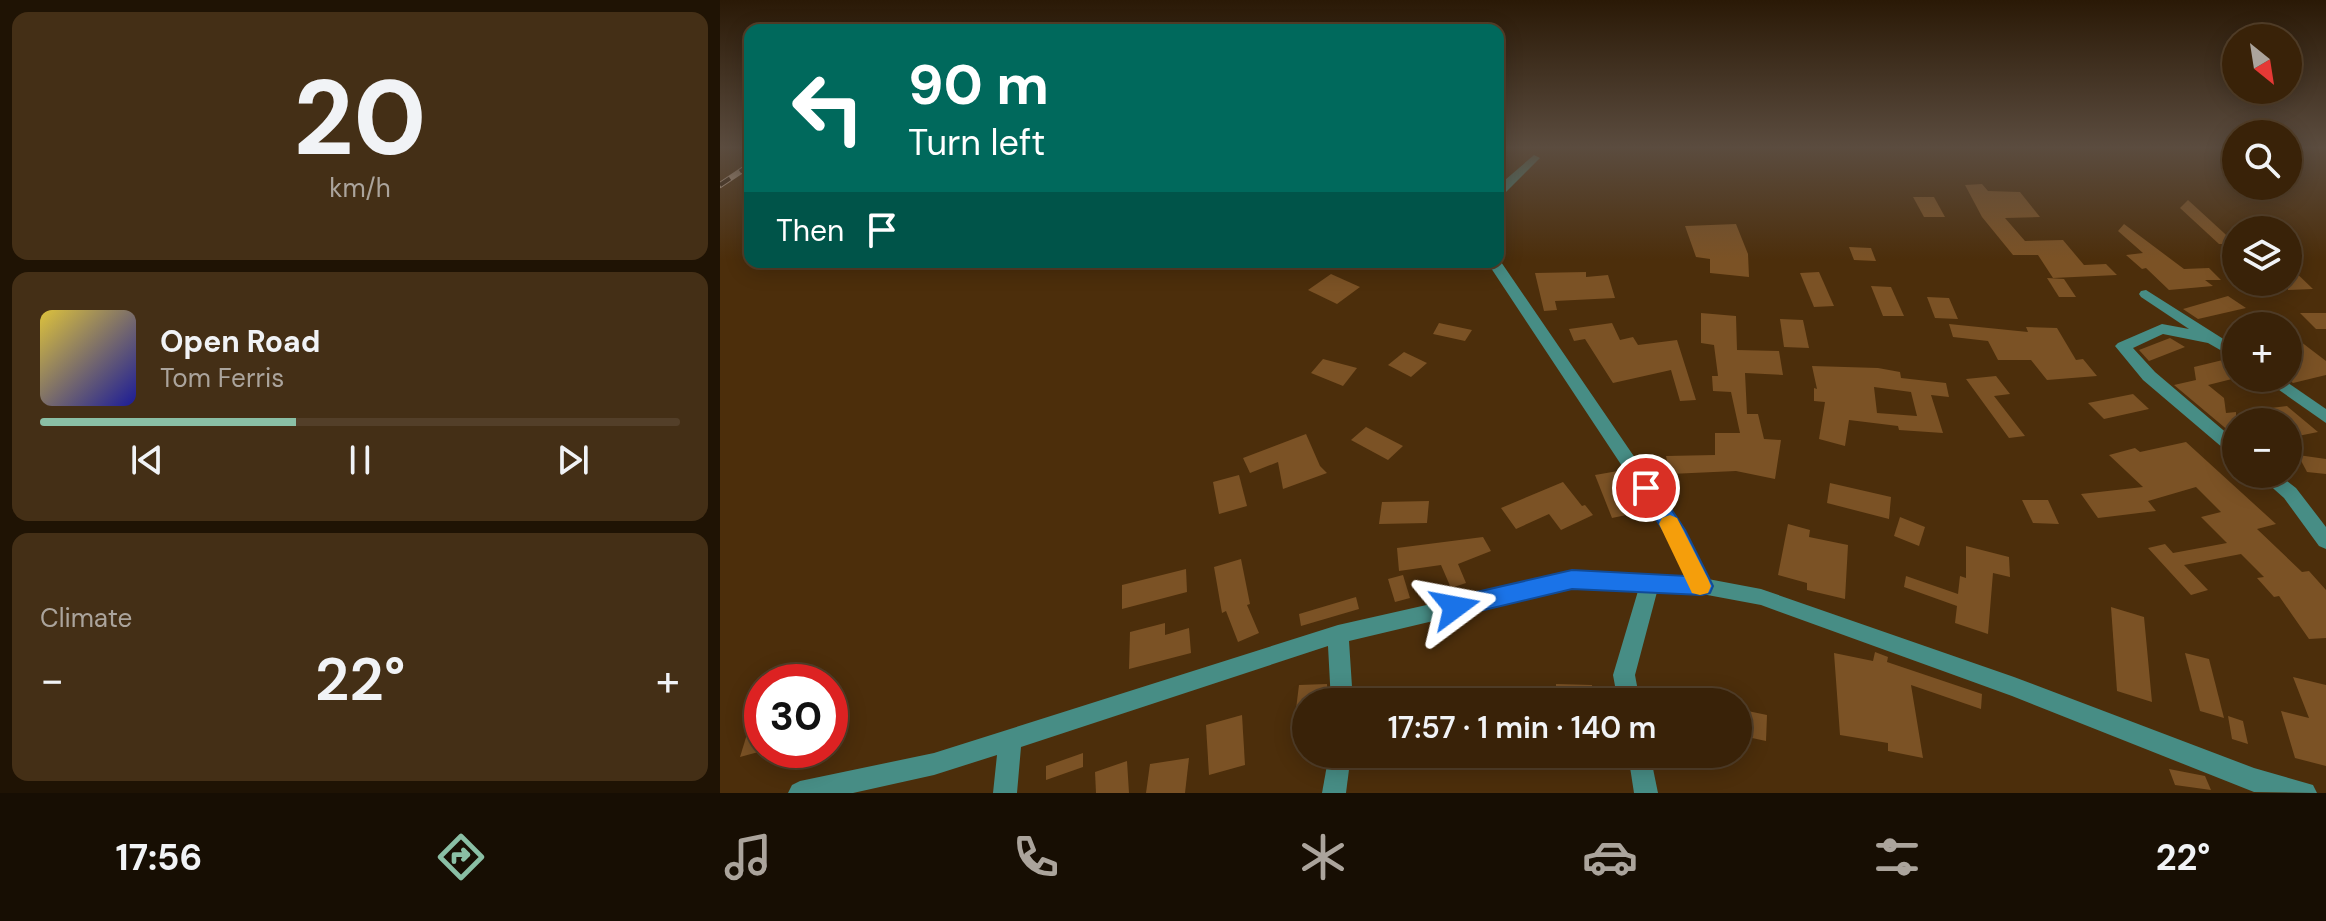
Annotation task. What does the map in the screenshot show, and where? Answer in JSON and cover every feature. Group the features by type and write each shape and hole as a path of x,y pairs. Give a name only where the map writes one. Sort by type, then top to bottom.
{"street":[{"path":"1498,268 1678,536 1702,586"},
{"path":"2146,294 2222,344"},
{"path":"2215,339 2162,329 2123,346 2149,376 2222,438"},
{"path":"2290,392 2326,417"},
{"path":"2284,488 2326,541"},
{"path":"800,793 934,764 1338,634 1572,580 1702,586 1761,597 1852,628 2256,786 2305,793"},
{"path":"1626,688 1624,675 1650,583"},
{"path":"1338,634 1341,688"},
{"path":"1005,793 1010,739"},
{"path":"1334,793 1338,768"},
{"path":"1642,768 1646,793"}],"building":[{"path":"1965,185 1983,185 1988,191 2020,192 2040,217 2005,218 2025,241 2063,240 2084,265 2106,264 2117,275 2053,278 2038,255 2013,255 1982,217"},
{"path":"1913,197 1934,197 1945,217 1924,217"},
{"path":"2188,200 2222,231 2222,244 2219,244 2180,208"},
{"path":"1736,224 1748,254 1749,277 1710,273 1710,259 1696,257 1685,226"},
{"path":"2124,224 2184,269 2209,268 2221,280 2205,280 2213,286 2169,290 2146,268 2142,269 2126,255 2143,253 2118,231"},
{"path":"1849,247 1871,248 1876,261 1854,260"},
{"path":"1586,272 1586,277 1608,275 1615,298 1555,301 1557,310 1544,311 1535,273"},
{"path":"1819,272 1834,306 1814,307 1800,273"},
{"path":"1331,274 1360,287 1337,304 1308,290"},
{"path":"2047,278 2064,279 2076,297 2059,297"},
{"path":"2302,278 2313,289 2302,289"},
{"path":"1871,286 1891,287 1904,316 1883,316"},
{"path":"2228,296 2246,308 2198,319 2183,309"},
{"path":"1927,297 1949,298 1958,319 1935,318"},
{"path":"1701,313 1736,316 1737,350 1779,351 1783,375 1745,373 1747,414 1758,414 1764,439 1781,440 1775,479 1736,471 1670,474 1666,456 1715,455 1715,433 1740,433 1731,392 1713,391 1712,376 1718,376 1714,345 1701,343"},
{"path":"2302,313 2326,313 2326,329 2316,329"},
{"path":"1780,319 1803,320 1809,348 1784,347"},
{"path":"1439,323 1472,330 1465,341 1433,334"},
{"path":"1612,323 1620,340 1633,337 1638,345 1677,340 1696,400 1680,401 1671,370 1613,383 1585,339 1574,341 1569,329"},
{"path":"1949,324 2028,332 2026,327 2057,328 2076,360 2083,359 2097,376 2047,380 2031,360 1998,360 1988,341 1953,337"},
{"path":"2170,338 2185,347 2149,361 2139,350"},
{"path":"2302,343 2326,361 2326,375 2302,381"},
{"path":"1404,352 1427,363 1411,377 1388,365"},
{"path":"1323,359 1357,368 1343,386 1311,373"},
{"path":"2222,360 2222,382 2208,385 2224,398 2222,425 2174,385 2196,380 2194,367"},
{"path":"1812,366 1878,368 1900,372 1901,378 1946,383 1949,397 1931,395 1943,433 1899,430 1898,426 1849,420 1845,446 1819,439 1825,402 1814,401 1814,388 1817,389","holes":["1874,387 1911,392 1917,416 1877,413"]},
{"path":"1996,376 2010,394 1994,396 2025,436 2009,438 1966,379"},
{"path":"2133,394 2149,409 2104,419 2088,403"},
{"path":"2302,419 2318,432 2302,435"},
{"path":"1366,427 1403,446 1388,460 1351,440"},
{"path":"1306,434 1320,466 1327,473 1283,489 1278,462 1250,473 1243,458"},
{"path":"2186,442 2222,475 2222,488 2236,488 2276,524 2257,529 2302,572 2309,571 2326,590 2326,638 2309,639 2279,596 2274,597 2257,578 2264,577 2241,554 2184,565 2208,590 2191,595 2148,548 2165,544 2173,553 2227,543 2201,517 2221,512 2196,487 2148,501 2156,511 2098,518 2081,494 2143,487 2109,455 2135,448 2140,452"},
{"path":"2302,456 2326,459 2326,474 2307,472"},
{"path":"1618,471 1636,513 1612,518 1595,475"},
{"path":"1239,475 1247,506 1219,514 1213,482"},
{"path":"1563,482 1593,515 1561,530 1549,514 1516,529 1501,508"},
{"path":"1830,483 1891,497 1889,519 1827,503"},
{"path":"2022,500 2048,500 2059,524 2033,523"},
{"path":"1429,501 1427,523 1379,524 1382,502"},
{"path":"1900,517 1925,527 1919,546 1894,536"},
{"path":"1788,524 1810,530 1809,537 1848,545 1845,599 1807,590 1807,583 1778,575"},
{"path":"1483,537 1491,551 1458,564 1466,583 1451,588 1441,565 1399,571 1397,548"},
{"path":"1966,546 2009,557 2010,577 1993,573 1988,634 1955,623 1957,606 1904,587 1906,576 1958,594 1960,576 1966,578"},
{"path":"1241,559 1250,604 1247,605 1259,633 1238,642 1226,611 1222,613 1214,567"},
{"path":"1186,569 1187,592 1122,609 1122,585"},
{"path":"1403,575 1410,598 1395,602 1388,579"},
{"path":"1356,597 1359,609 1301,626 1299,614"},
{"path":"2111,607 2144,617 2152,702 2117,691"},
{"path":"1165,623 1165,635 1189,628 1191,653 1129,669 1130,632"},
{"path":"1875,652 1888,657 1887,662 1982,694 1981,709 1911,685 1923,758 1888,751 1888,743 1840,735 1834,653 1873,661"},
{"path":"2185,653 2209,659 2224,718 2200,711"},
{"path":"2293,677 2326,685 2326,766 2295,758 2281,711 2309,718"},
{"path":"1327,684 1327,688 1299,688 1299,685"},
{"path":"1556,684 1592,685 1592,688 1556,688"},
{"path":"1752,712 1767,715 1766,741 1752,738"},
{"path":"1242,715 1245,765 1209,775 1206,725"},
{"path":"2228,716 2243,721 2248,744 2232,739"},
{"path":"1083,753 1083,767 1046,780 1046,766"},
{"path":"1189,758 1185,793 1146,793 1150,764"},
{"path":"1127,761 1129,793 1096,793 1095,772"},
{"path":"2169,769 2205,776 2211,790 2175,785"}],"slow traffic":[{"path":"1670,524 1700,586"}],"route":[{"path":"1455,607 1572,580 1702,586 1678,536 1646,488"}]}
